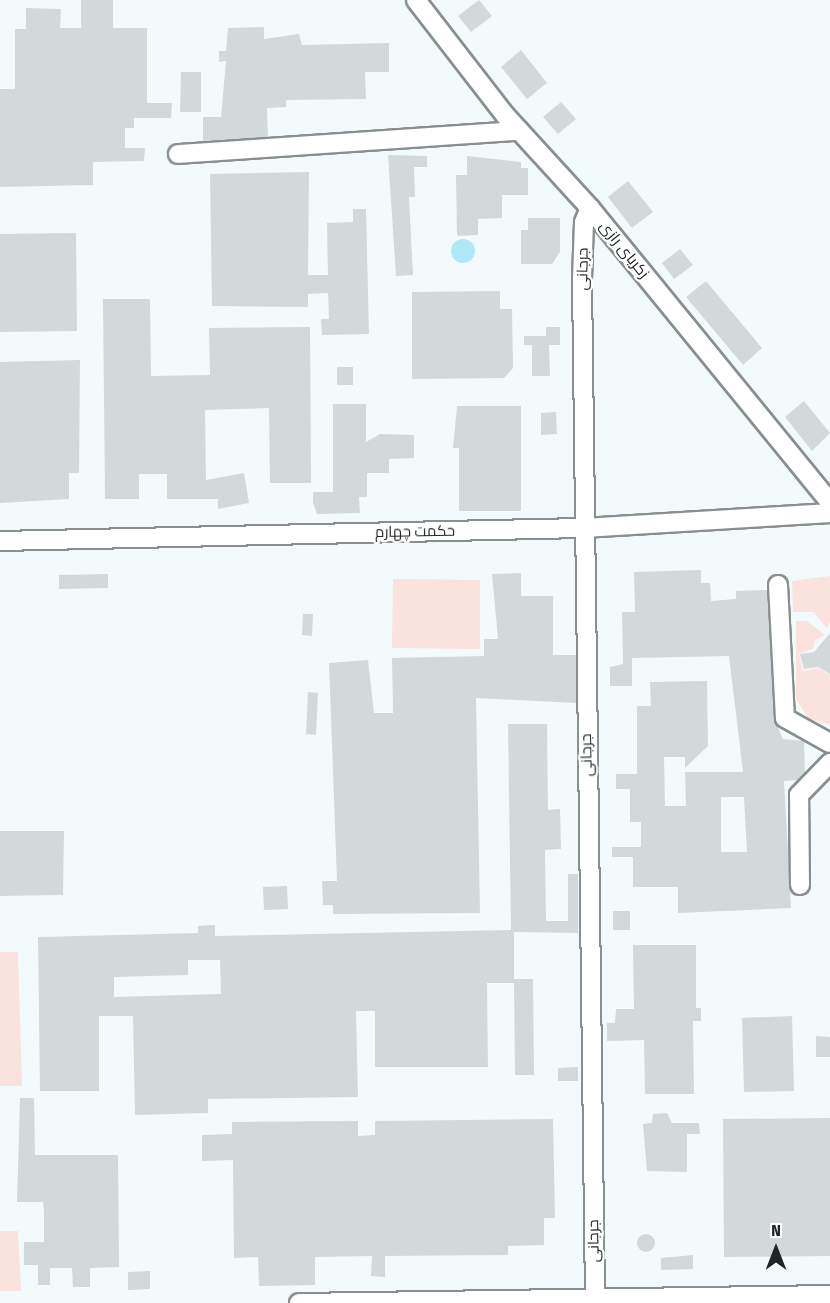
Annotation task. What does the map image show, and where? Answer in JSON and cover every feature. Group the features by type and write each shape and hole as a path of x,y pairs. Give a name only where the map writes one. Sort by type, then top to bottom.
{"street":[{"name":"زکریای رازی","path":"416,0 519,131 590,208 830,502"},
{"path":"178,154 519,131"},
{"name":"جرجانی","path":"590,208 584,222 582,279 595,1300"},
{"name":"حکمت چهارم","path":"0,541 584,528 830,513"},
{"path":"778,585 785,718 830,743"},
{"path":"800,885 799,795 830,763"},
{"path":"299,1303 830,1295"}],"shaded area":[{"path":"830,576 830,622 827,629 814,612 793,612 792,581"},
{"path":"393,579 480,580 480,649 392,648"},
{"path":"796,621 807,621 825,635 815,640 813,649 799,654 803,671 818,668 830,675 830,725 808,718 796,699"},
{"path":"0,952 18,952 22,1086 0,1086"},
{"path":"0,1231 18,1231 21,1291 0,1291"}],"water":[{"path":"463,239 472,242 475,251 472,260 463,263 454,260 451,251 454,242"}],"building":[{"path":"81,0 113,0 113,28 147,28 147,103 172,103 171,118 134,118 134,128 125,128 125,148 145,148 144,161 93,162 93,185 0,187 0,89 15,89 15,29 26,29 26,8 61,9 60,28 81,28"},
{"path":"479,0 492,16 471,32 458,16"},
{"path":"264,27 264,39 299,34 302,45 389,43 389,72 365,72 366,99 286,100 286,107 267,108 268,137 203,141 203,117 221,117 226,61 219,62 219,51 226,51 228,28"},
{"path":"521,50 547,83 527,99 501,67"},
{"path":"181,72 201,72 201,112 180,112"},
{"path":"561,102 576,119 558,134 543,117"},
{"path":"388,155 427,156 427,167 414,167 415,197 409,197 413,275 396,276"},
{"path":"467,156 521,162 521,168 528,168 528,195 502,195 502,218 478,219 478,235 457,236 456,175 467,175"},
{"path":"309,172 308,275 328,275 327,223 353,222 353,209 366,209 369,334 322,335 321,319 329,319 328,293 308,294 308,307 212,306 210,174"},
{"path":"628,181 653,212 632,228 608,197"},
{"path":"528,218 560,218 560,252 552,264 521,264 521,230 528,230"},
{"path":"76,233 77,331 0,332 0,234"},
{"path":"680,249 693,265 674,279 662,263"},
{"path":"706,281 762,348 743,365 686,297"},
{"path":"500,291 500,309 512,309 513,368 504,378 412,379 412,292"},
{"path":"103,299 150,299 151,376 210,375 209,328 310,327 311,483 270,483 269,408 205,410 206,480 244,473 249,503 218,509 218,499 167,499 167,474 139,474 139,499 105,499"},
{"path":"546,327 560,327 560,345 549,345 550,376 532,376 532,345 524,345 524,336 546,336"},
{"path":"80,360 79,473 69,473 69,499 0,503 0,362"},
{"path":"337,367 353,367 353,385 337,385"},
{"path":"804,401 830,433 812,451 785,417"},
{"path":"333,404 366,404 366,442 380,434 414,435 414,458 389,459 389,473 367,473 367,497 359,497 360,513 317,514 313,503 313,492 333,492"},
{"path":"457,406 521,406 521,511 459,511 459,448 453,448"},
{"path":"556,412 557,434 541,435 541,413"},
{"path":"701,570 701,583 710,583 711,601 736,599 736,591 767,590 774,719 783,739 804,741 805,772 798,780 784,781 791,908 678,913 678,887 633,887 633,857 612,857 612,847 641,847 641,822 630,822 630,789 616,789 616,774 637,774 637,706 651,706 650,682 707,681 708,746 685,768 685,757 664,757 665,806 686,806 685,772 743,772 729,656 632,658 632,686 610,686 610,667 623,664 622,612 635,612 634,572","holes":["721,797 744,797 747,852 721,852"]},
{"path":"521,573 521,596 553,596 553,655 576,655 576,703 476,698 480,913 333,914 333,905 323,905 322,881 337,881 329,663 368,660 374,713 393,713 392,658 484,656 484,639 498,639 492,574"},
{"path":"108,574 108,588 59,589 59,575"},
{"path":"303,614 313,614 312,636 302,635"},
{"path":"830,633 830,674 818,667 804,669 800,654 814,652"},
{"path":"308,692 318,693 316,735 306,734"},
{"path":"508,724 547,724 548,810 560,809 561,849 545,850 546,921 568,921 568,874 578,874 578,933 514,932 514,983 487,983 488,1067 375,1067 375,1011 356,1011 358,1097 208,1099 208,1113 135,1115 133,1016 99,1016 99,1091 40,1091 38,937 198,933 198,926 215,925 215,936 511,930","holes":["188,960 220,960 221,994 114,997 114,977 188,975"]},
{"path":"0,831 64,831 63,895 0,896"},
{"path":"287,886 288,909 264,910 263,887"},
{"path":"613,911 630,911 630,930 613,930"},
{"path":"633,945 696,945 696,1008 701,1008 701,1021 693,1021 694,1094 645,1094 644,1040 607,1041 607,1023 615,1023 616,1009 634,1009"},
{"path":"514,979 533,979 534,1075 515,1075"},
{"path":"792,1016 794,1091 744,1092 742,1018"},
{"path":"816,1036 830,1037 830,1057 816,1057"},
{"path":"578,1067 578,1081 558,1081 558,1068"},
{"path":"20,1098 34,1098 35,1155 118,1155 119,1267 90,1268 90,1287 73,1287 72,1268 50,1268 50,1285 38,1285 38,1265 24,1265 24,1242 44,1242 44,1212 43,1202 17,1202"},
{"path":"667,1113 672,1123 699,1123 700,1134 687,1134 687,1172 647,1171 643,1124 652,1123 653,1114"},
{"path":"830,1118 830,1256 724,1257 723,1119"},
{"path":"553,1119 555,1218 544,1218 544,1245 508,1246 508,1255 385,1256 385,1277 371,1276 372,1256 315,1257 315,1285 259,1286 258,1257 234,1258 233,1160 202,1161 202,1135 232,1134 232,1122 358,1121 358,1136 375,1135 375,1121"},
{"path":"646,1234 652,1237 655,1243 652,1249 646,1252 640,1249 637,1243 640,1237"},
{"path":"693,1255 693,1269 661,1270 661,1258"},
{"path":"150,1271 150,1289 128,1290 128,1272"}]}
